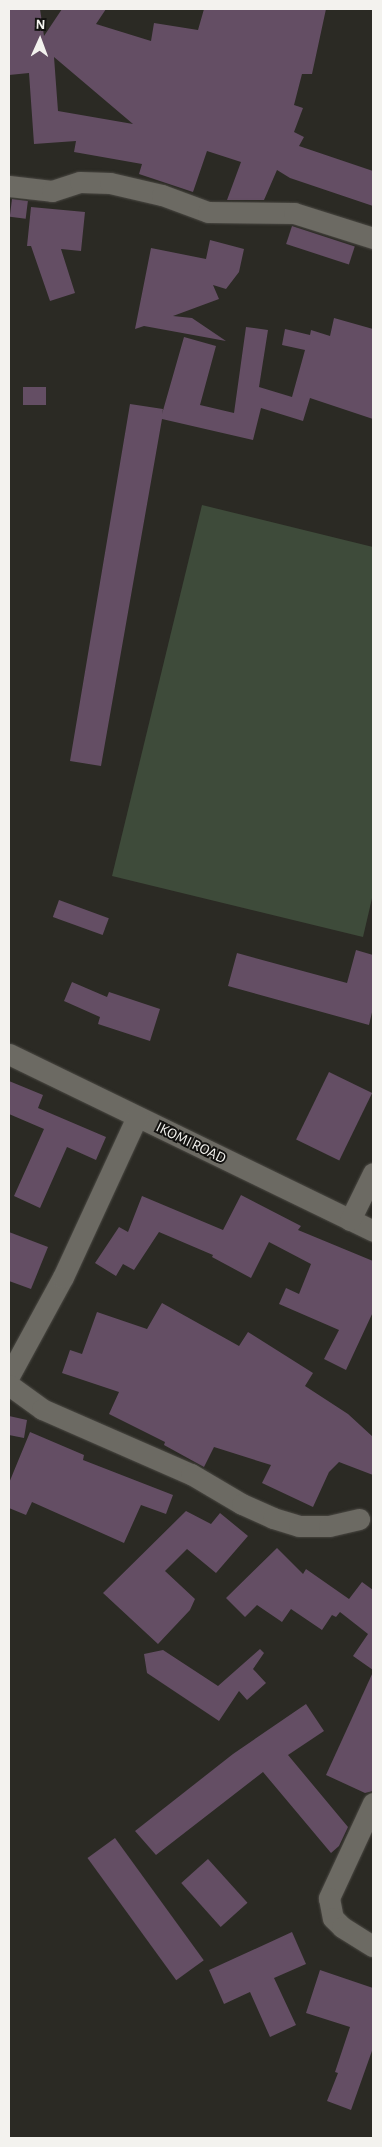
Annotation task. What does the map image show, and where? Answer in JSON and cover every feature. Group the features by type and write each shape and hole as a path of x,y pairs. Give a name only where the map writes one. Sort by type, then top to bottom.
{"street":[{"path":"9,186 52,191 80,182 110,183 162,195 208,212 294,212 373,238"},
{"name":"IKOMI ROAD","path":"9,1054 373,1231"},
{"path":"9,1376 63,1277 137,1117"},
{"path":"350,1220 373,1173"},
{"path":"9,1385 42,1408 191,1474 242,1504 272,1518 299,1526 322,1526 359,1519"},
{"path":"373,1803 329,1898 334,1918 342,1927 373,1946"}],"green space":[{"path":"202,505 373,547 373,894 363,937 112,876"}],"building":[{"path":"9,9 40,9 44,36 62,9 106,9 96,24 151,41 154,23 198,30 204,9 326,9 312,74 302,74 294,105 303,108 294,132 304,137 299,146 373,171 373,206 290,178 277,170 264,200 227,200 241,162 207,151 193,192 139,174 142,164 74,152 76,141 34,144 29,73 9,75","holes":["54,57 133,124 58,111"]},
{"path":"12,199 28,201 26,219 10,217"},
{"path":"31,207 85,212 81,251 61,249 75,293 50,301 31,246 27,246"},
{"path":"292,226 355,246 349,264 286,244"},
{"path":"210,240 244,249 239,272 226,289 213,285 219,299 173,316 192,318 226,341 144,326 135,329 151,248 206,259"},
{"path":"334,318 373,329 373,419 310,398 303,421 261,408 253,440 162,419 101,766 70,761 130,404 163,409 162,414 184,337 216,346 200,405 234,413 246,327 268,330 259,387 292,397 305,350 282,345 285,329 310,335 311,330 330,336"},
{"path":"23,387 46,387 46,405 23,405"},
{"path":"59,900 109,918 103,935 53,917"},
{"path":"356,950 373,955 373,1008 369,1025 228,986 237,953 347,983"},
{"path":"72,982 107,997 109,992 160,1009 150,1041 98,1024 100,1017 64,1001"},
{"path":"329,1072 372,1093 339,1160 296,1139"},
{"path":"9,1081 43,1095 38,1108 106,1137 96,1160 67,1147 40,1208 14,1196 44,1129 9,1114"},
{"path":"241,1195 301,1226 298,1230 373,1261 373,1312 346,1370 324,1359 339,1330 279,1304 286,1288 299,1294 311,1264 269,1242 251,1278 212,1257 213,1255 159,1232 134,1270 123,1264 116,1276 95,1263 119,1227 128,1232 142,1196 223,1230"},
{"path":"9,1232 48,1247 31,1289 9,1281"},
{"path":"162,1303 239,1346 248,1332 313,1373 305,1386 348,1414 373,1437 373,1475 339,1462 329,1472 313,1507 262,1483 271,1465 214,1447 204,1467 164,1445 165,1442 109,1414 119,1392 62,1373 70,1350 82,1354 97,1312 147,1329"},
{"path":"9,1416 27,1420 24,1438 9,1435"},
{"path":"30,1432 84,1455 83,1460 173,1495 166,1514 141,1505 124,1543 32,1502 26,1515 9,1508 9,1483"},
{"path":"186,1511 211,1524 220,1513 248,1536 216,1573 187,1549 165,1571 195,1599 190,1610 158,1644 103,1593"},
{"path":"277,1548 303,1574 306,1569 349,1599 362,1582 373,1590 373,1670 353,1656 368,1634 340,1612 336,1617 332,1615 322,1630 291,1609 282,1622 257,1605 245,1617 226,1598"},
{"path":"260,1649 264,1653 253,1669 266,1683 247,1700 239,1691 219,1721 147,1673 144,1654 163,1650 218,1686"},
{"path":"373,1672 373,1791 365,1793 326,1775"},
{"path":"306,1704 324,1731 288,1755 348,1827 339,1846 331,1853 263,1772 156,1855 135,1831 233,1754"},
{"path":"115,1838 204,1960 176,1980 87,1858"},
{"path":"208,1859 247,1903 221,1927 181,1883"},
{"path":"292,1932 306,1964 274,1978 296,2025 270,2037 250,1992 224,2004 209,1970"},
{"path":"320,1970 373,1988 373,2048 351,2110 327,2101 338,2073 335,2072 350,2027 306,2013"}]}
